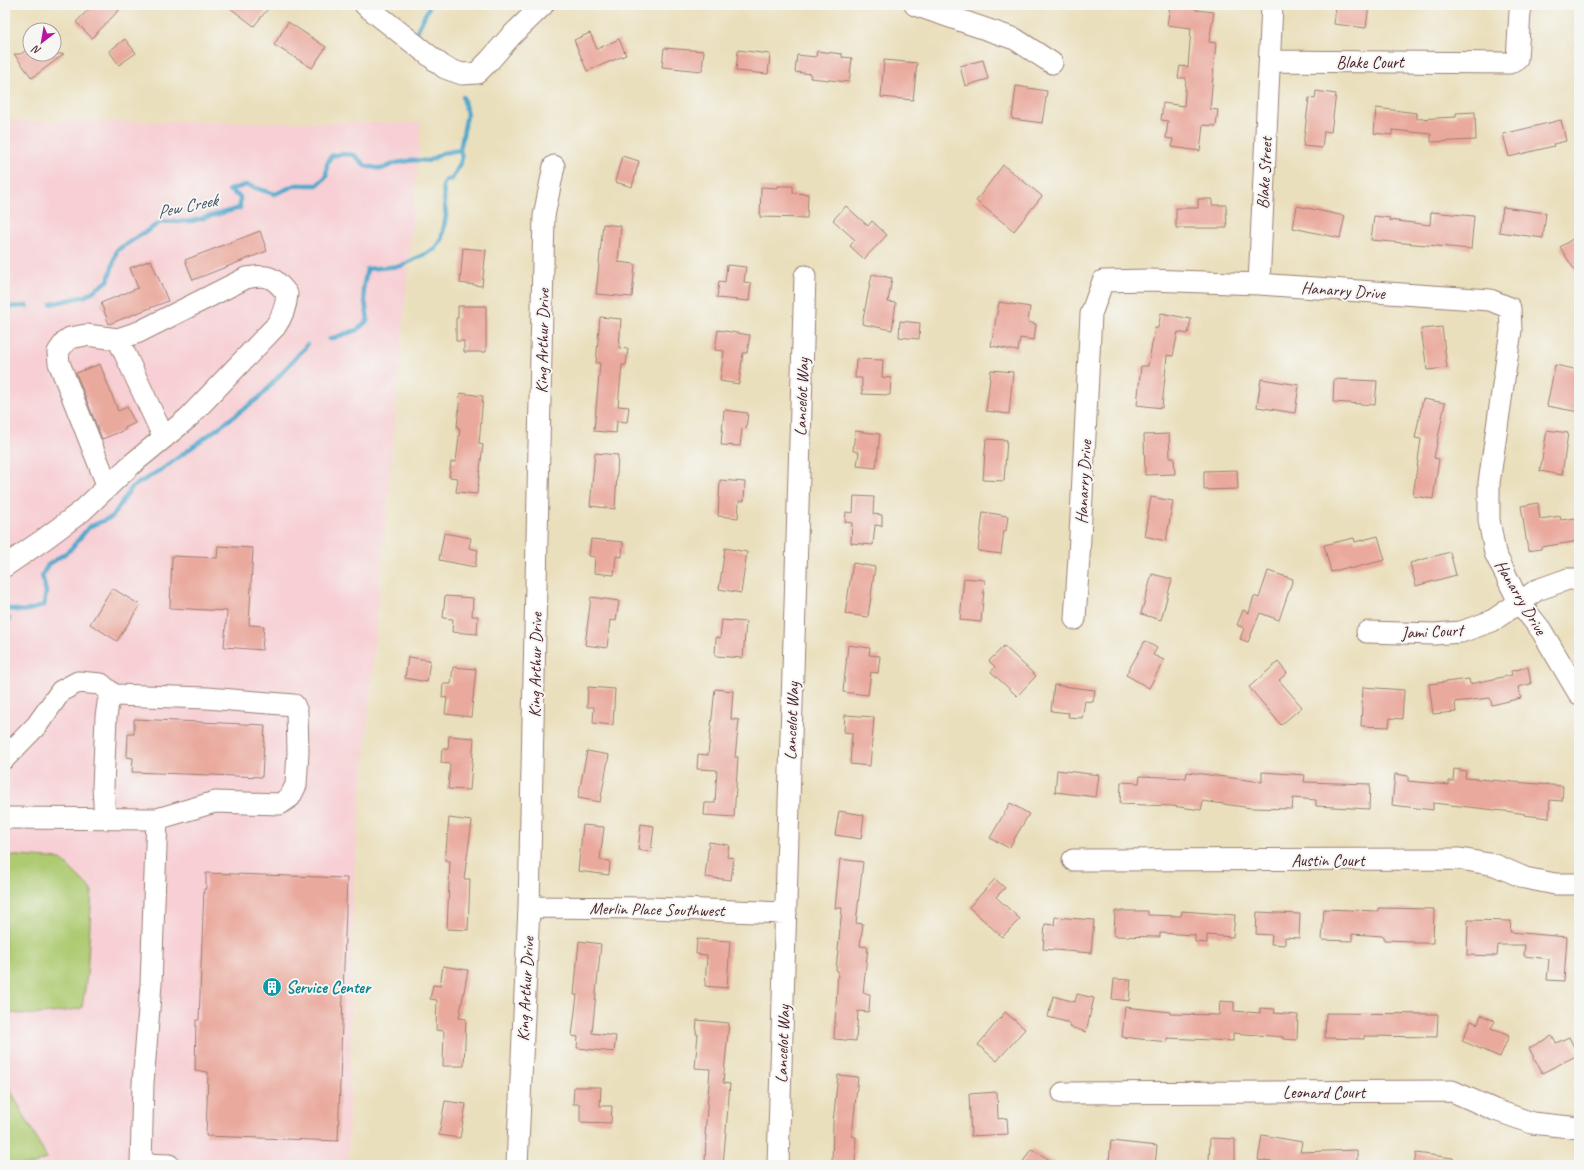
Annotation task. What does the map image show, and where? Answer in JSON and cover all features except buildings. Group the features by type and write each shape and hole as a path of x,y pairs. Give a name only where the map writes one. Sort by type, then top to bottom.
{"street":[{"path":"365,5 445,68 462,74 477,73 510,37 543,5"},
{"path":"915,5 1015,39 1052,63"},
{"path":"1270,61 1272,5"},
{"name":"Blake Court","path":"1270,61 1509,63 1516,59 1518,50 1520,12 1522,5"},
{"name":"Blake Street","path":"1258,284 1270,61"},
{"name":"King Arthur Drive","path":"517,1165 529,907 544,216 554,166"},
{"path":"5,566 82,511 108,487 132,464 188,418 276,327 284,314 287,294 281,286 265,276 246,278 139,332 118,339 86,335 70,338 65,342 58,352 59,363 108,487"},
{"name":"Lancelot Way","path":"778,1165 805,276"},
{"name":"Hanarry Drive","path":"1075,619 1091,314 1103,281 1149,280 1258,284 1490,300 1510,308 1511,330 1489,483 1489,520 1495,553 1519,602 1541,630 1579,694"},
{"path":"118,339 164,438"},
{"name":"Jami Court","path":"1367,632 1434,634 1461,632 1492,621 1537,590 1568,579 1579,579"},
{"path":"5,758 36,725 61,691 78,682 101,684 114,695 207,698 281,703 294,705 297,712 298,752 296,785 290,797 280,804 215,802 157,819 5,818"},
{"path":"105,819 103,787 106,717 108,703 114,695"},
{"path":"157,819 151,984 143,1083 141,1165 169,1165"},
{"name":"Austin Court","path":"1073,860 1460,859 1495,865 1525,878 1555,884 1579,884"},
{"name":"Merlin Place Southwest","path":"529,907 650,908 786,913"},
{"name":"Leonard Court","path":"1063,1093 1452,1091 1495,1110 1532,1123 1579,1128"}],"shaded area":[{"path":"5,121 421,123 353,887 348,1165 5,1165"}],"green space":[{"path":"5,855 61,859 92,890 87,975 82,1008 53,1013 34,1014 5,1012"},
{"path":"5,1080 47,1158 33,1165 5,1165"}],"waterway":[{"name":"Pew Creek","path":"417,31 430,5"},
{"path":"330,339 357,330 368,320 363,289 367,269 401,266 435,249 441,241 446,216 443,186 446,180 452,179 462,158 460,150 467,114 463,97"},
{"name":"Pew Creek","path":"51,304 86,296 108,281 117,250 161,222 192,221 240,208 240,197 229,190 246,185 275,194 296,185 317,185 326,177 327,164 331,156 341,154 354,155 366,166 382,169 396,163 414,160 428,161 443,153 460,150"},
{"name":"Pew Creek","path":"5,307 27,306"},
{"path":"5,613 6,608 25,611 44,605 46,592 42,575 48,565 70,550 89,527 112,517 132,487 164,468 260,397 307,345"},
{"path":"5,613 9,619 5,621"}],"place":[{"name":"Service Center","path":"272,987"}]}
